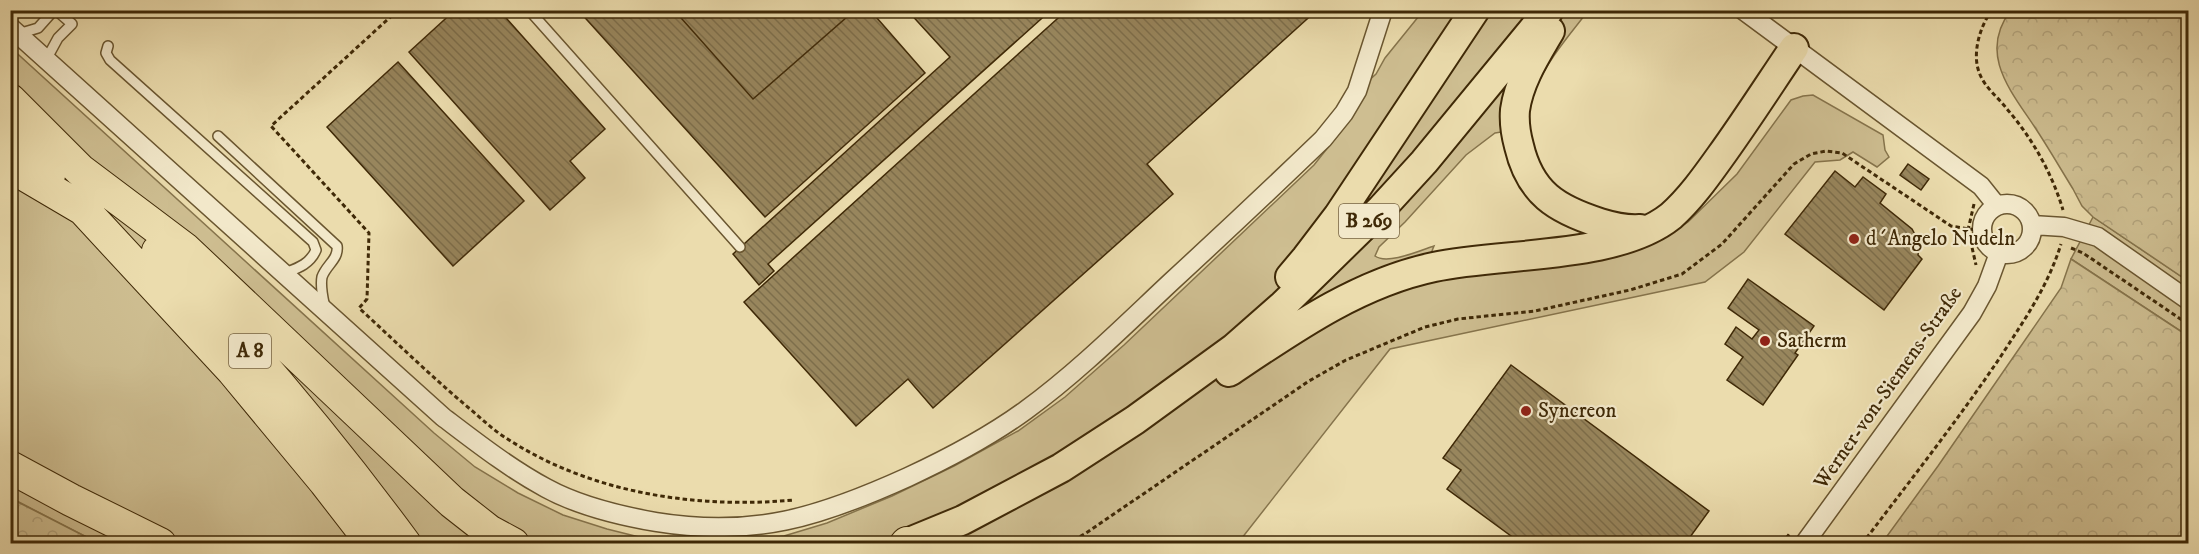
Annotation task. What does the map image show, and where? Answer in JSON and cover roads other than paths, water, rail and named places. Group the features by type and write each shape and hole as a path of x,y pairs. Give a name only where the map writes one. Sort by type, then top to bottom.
{"highway":[{"name":"A 8","path":"10,100 23,131 83,209 232,371 326,482 373,543"},
{"name":"A 8","path":"23,131 80,171 188,282 254,356 334,452 405,543"},
{"path":"10,166 83,209"},
{"path":"80,171 185,249 452,502 489,531 513,543"},
{"path":"10,466 71,501 160,543"},
{"path":"10,480 131,543"}],"main road":[{"path":"1160,410 1229,341 1306,258 1338,216 1475,10"},
{"name":"B 269","path":"906,543 963,520 1061,468 1160,410 1234,348 1328,263 1424,162 1549,10"},
{"path":"939,543 968,531 1066,480 1160,410 1256,344 1335,272 1387,219 1562,10"},
{"path":"1562,10 1535,56 1521,86 1515,111 1516,135 1529,176 1541,193 1578,216 1613,227 1652,229"},
{"path":"1160,410 1339,302 1372,288 1432,267 1594,247 1652,229 1686,201 1706,176 1794,48"}],"street":[{"path":"14,31 443,417 494,456 548,490 591,506 632,518 711,529 799,518 851,501 947,459 980,441 1025,411 1096,353 1323,139 1336,124 1357,91 1383,10"},
{"path":"1743,10 1981,186 1998,206"},
{"path":"2006,204 2019,207 2026,213 2032,225 2032,237 2025,248 2015,254 1999,253 1987,245 1975,230 1990,211 2006,204"},
{"path":"2032,225 2062,236 2098,237 2188,300"},
{"name":"Werner-von-Siemens-Straße","path":"1804,543 1972,313 1987,286 1999,253"}],"lane":[{"path":"14,31 38,28 55,10 72,24 58,38 46,60"},
{"path":"529,10 740,247"},
{"path":"108,46 106,53 110,60 313,242 316,249 311,259 297,269 285,273"},
{"path":"218,136 337,246 337,254 321,281 325,310"}],"place":[{"name":"d´Angelo Nudeln","path":"1854,239"},
{"name":"Satherm","path":"1765,341"},
{"name":"Syncreon","path":"1526,411"}]}
